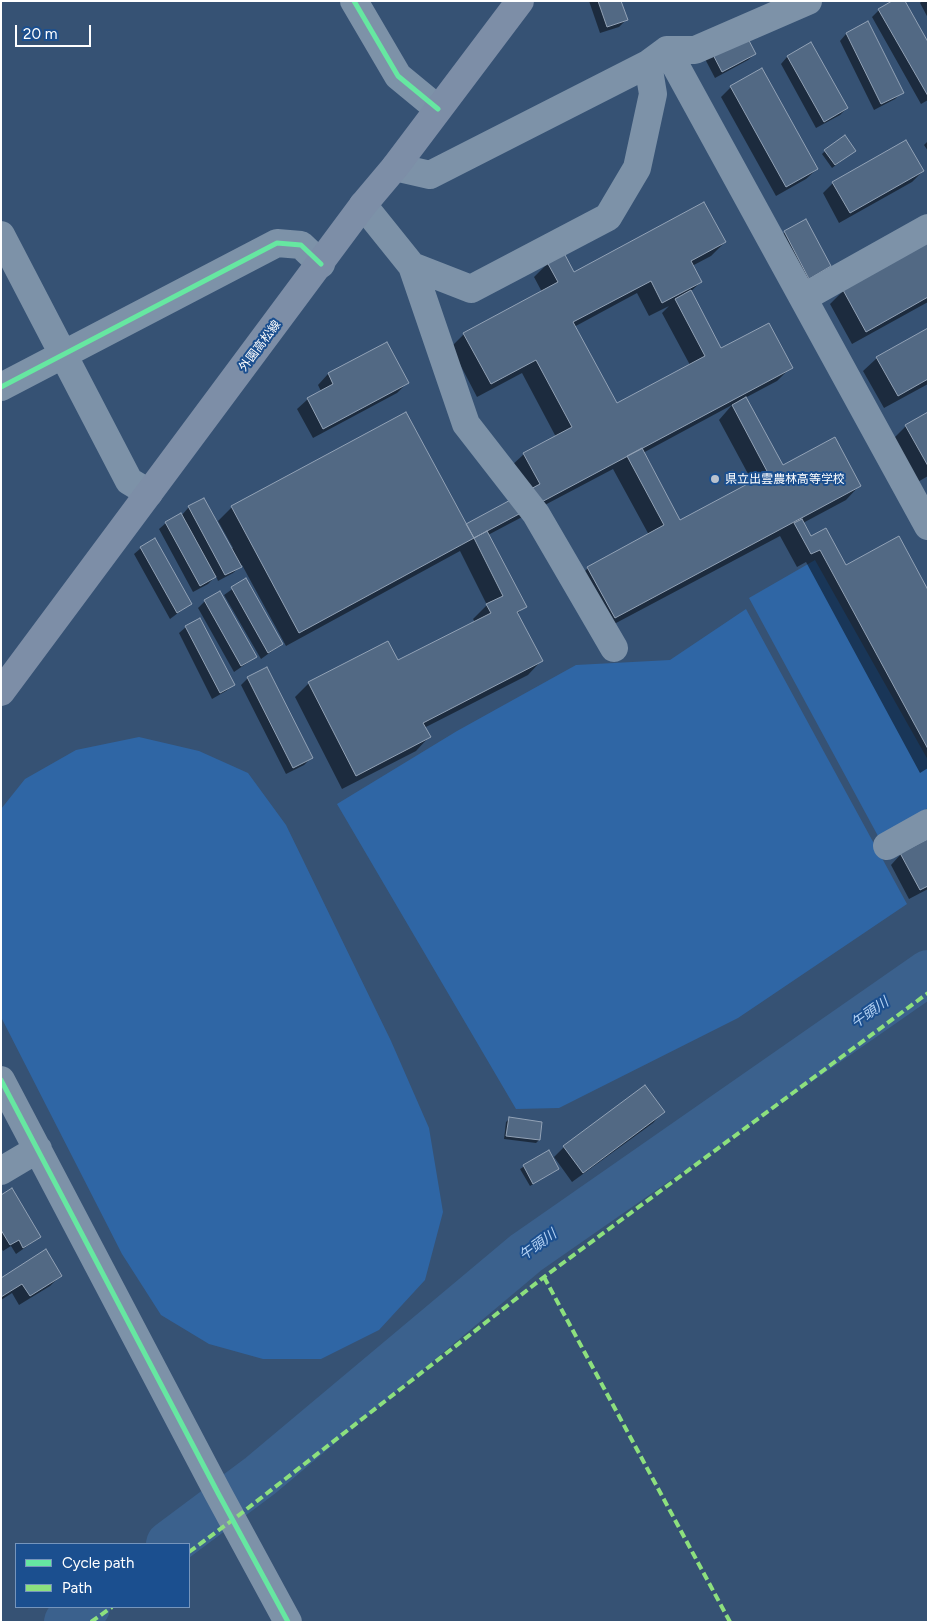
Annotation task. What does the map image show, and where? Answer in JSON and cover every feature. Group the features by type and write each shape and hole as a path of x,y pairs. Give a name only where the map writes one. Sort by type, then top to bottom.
{"main road":[{"name":"外園高松線","path":"1,692 363,205 395,167 520,1"}],"street":[{"path":"354,1 398,76 438,109"},
{"path":"395,167 430,175 658,57 695,50 808,1"},
{"path":"412,266 471,289 608,216 637,168 654,94 658,57"},
{"path":"658,57 803,298 927,521"},
{"path":"363,205 412,266 466,424 536,514 614,648"},
{"path":"803,298 928,228"},
{"path":"1,235 129,481 149,493"},
{"path":"1,387 278,243 301,245 321,264"},
{"path":"887,846 928,823"},
{"path":"1,1080 288,1622"},
{"path":"1,1171 38,1149"}],"shaded area":[{"path":"815,560 928,760 928,808 878,836 749,598"},
{"path":"746,609 907,904 738,1018 559,1108 516,1109 337,804 457,731 576,665 670,660"},
{"path":"139,737 199,751 248,773 286,825 391,1041 429,1128 443,1212 425,1280 379,1330 321,1359 263,1359 209,1344 161,1315 122,1254 1,1017 1,809 25,779 76,750"}],"building":[{"path":"598,1 621,1 628,20 607,27"},
{"path":"892,1 905,1 928,42 928,96 878,9"},
{"path":"868,21 904,93 881,104 846,33"},
{"path":"744,31 756,54 722,72 710,49"},
{"path":"811,42 848,108 824,122 787,56"},
{"path":"762,68 818,169 786,187 730,86"},
{"path":"845,135 856,151 835,165 824,150"},
{"path":"906,140 924,171 850,213 832,182"},
{"path":"704,202 726,242 691,261 702,282 662,303 651,281 573,322 617,403 705,356 675,299 691,290 721,348 769,323 793,368 474,538 466,524 540,484 523,453 572,427 536,360 491,384 463,333 558,282 547,262 564,253 574,272"},
{"path":"806,219 831,266 809,279 784,231"},
{"path":"928,242 928,297 866,332 843,290"},
{"path":"928,328 928,379 898,396 876,357"},
{"path":"387,342 409,383 323,429 307,398 333,384 328,373"},
{"path":"746,397 783,465 835,437 861,486 615,618 587,567 664,525 627,456 642,448 680,520 768,473 732,405"},
{"path":"406,412 474,538 299,633 231,506"},
{"path":"928,412 928,466 905,425"},
{"path":"204,498 242,567 225,575 188,506"},
{"path":"181,513 216,577 200,586 165,522"},
{"path":"802,519 811,536 826,528 846,565 899,536 928,590 928,749 820,550 811,554 794,523"},
{"path":"487,531 527,607 517,612 543,661 423,723 431,737 356,776 308,682 388,641 398,660 491,613 486,604 503,596 474,538"},
{"path":"155,538 192,604 177,613 140,547"},
{"path":"246,578 283,644 268,653 231,587"},
{"path":"220,591 257,657 241,666 204,600"},
{"path":"200,618 235,685 220,693 185,626"},
{"path":"267,667 313,758 293,768 247,677"},
{"path":"928,839 928,886 920,890 900,853"},
{"path":"645,1085 665,1112 583,1173 563,1146"},
{"path":"509,1117 542,1122 540,1140 506,1136"},
{"path":"549,1150 559,1169 533,1184 523,1165"},
{"path":"12,1188 41,1237 23,1248 19,1240 10,1245 1,1230 1,1195"},
{"path":"46,1249 62,1276 30,1296 22,1284 1,1297 1,1278"}],"waterway":[{"name":"午頭川","path":"170,1543 260,1476 526,1253 928,973"},
{"name":"午頭川","path":"67,1622 86,1608"}],"marked path":[{"path":"190,1551 544,1277 928,993"},
{"path":"544,1277 730,1622"},
{"path":"91,1622 111,1608"}],"cycle path":[{"path":"354,1 398,76 438,109"},
{"path":"1,387 277,243 301,245 321,264"},
{"path":"1,1080 288,1622"}],"place":[{"name":"県立出雲農林高等学校","path":"715,479"}]}
